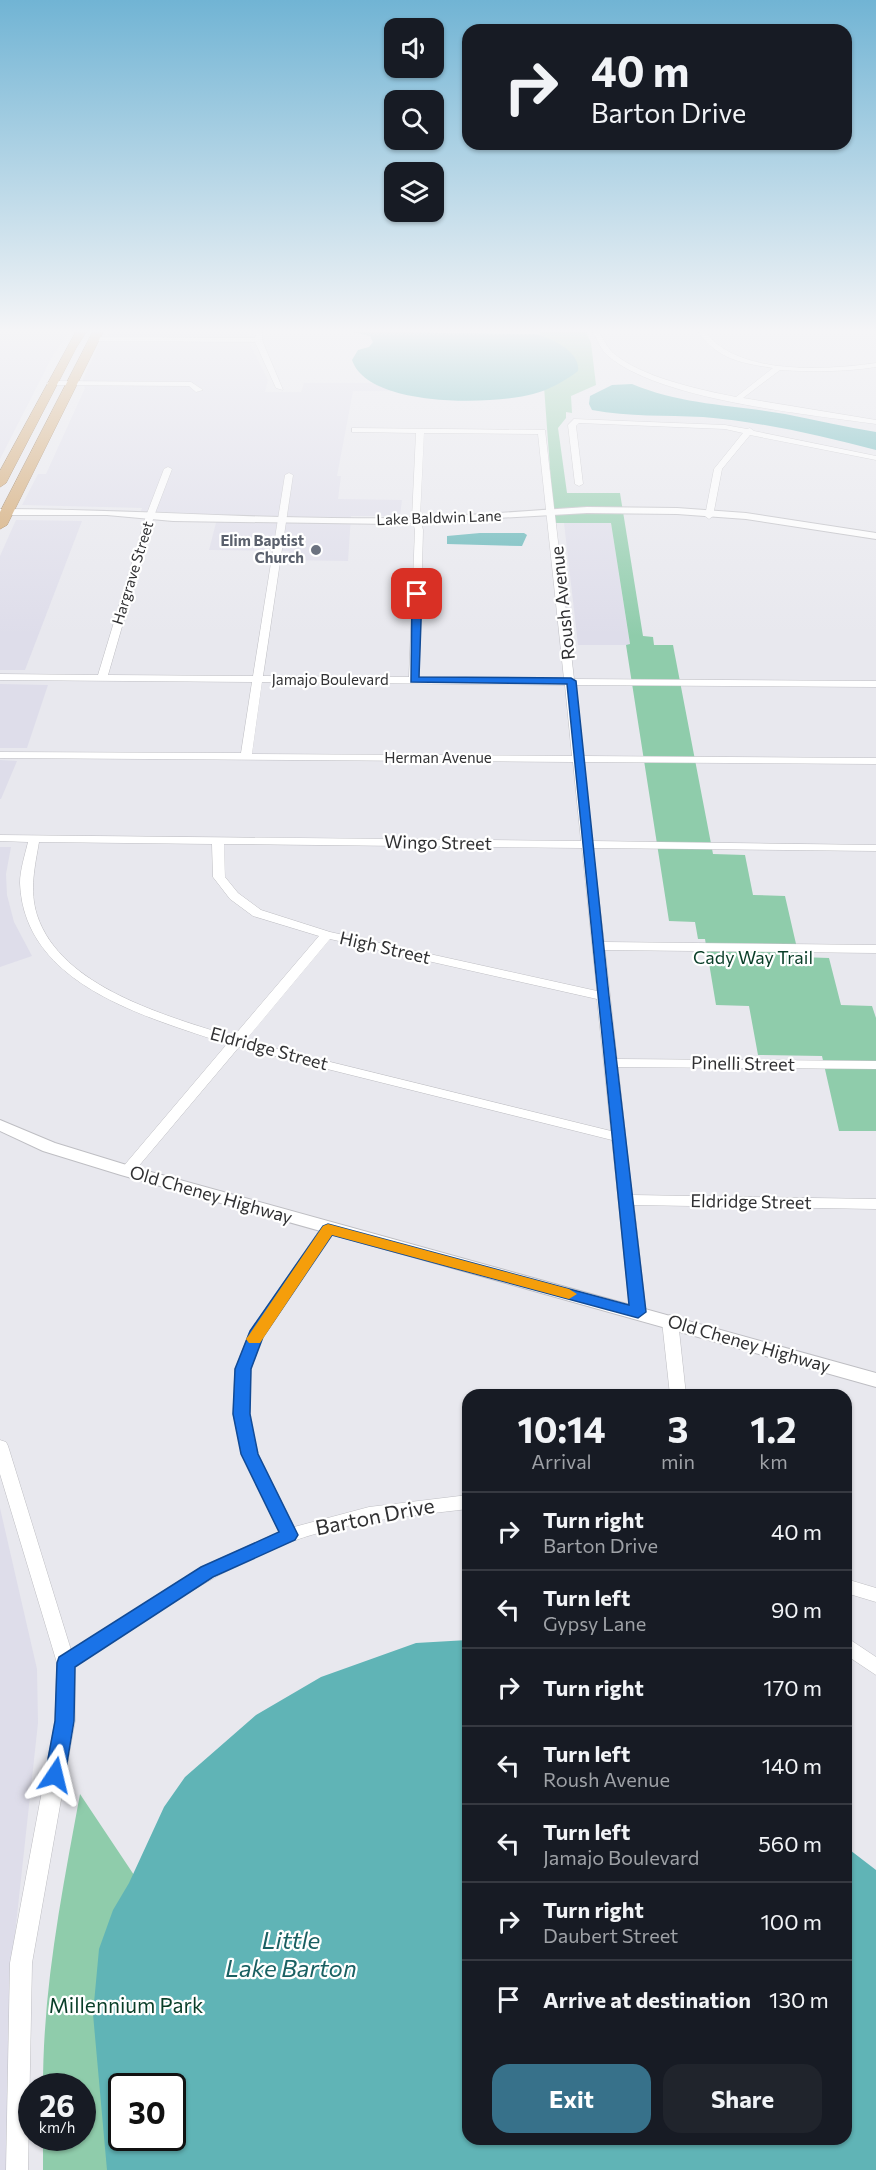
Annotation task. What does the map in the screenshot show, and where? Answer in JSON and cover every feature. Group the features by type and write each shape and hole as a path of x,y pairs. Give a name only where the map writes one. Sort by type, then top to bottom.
{"highway":[{"path":"0,483 26,433"},
{"path":"30,433 41,441"},
{"path":"2,516 45,433"}],"street":[{"path":"414,680 420,433"},
{"name":"Roush Avenue","path":"542,433 589,844 602,996 638,1312"},
{"path":"573,433 579,484"},
{"path":"710,515 718,469 747,433"},
{"path":"765,433 876,458"},
{"name":"Hargrave Street","path":"102,678 150,517 168,469"},
{"path":"246,756 289,475"},
{"name":"Lake Baldwin Lane","path":"2,516 119,516 282,522 417,523 553,515 710,515 876,538"},
{"name":"Jamajo Boulevard","path":"0,677 876,684"},
{"name":"Herman Avenue","path":"0,755 876,761"},
{"name":"Wingo Street","path":"0,838 876,848"},
{"name":"Eldridge Street","path":"34,838 26,881 31,915 52,953 87,982 136,1009 234,1042 619,1137"},
{"name":"High Street","path":"219,840 219,877 234,896 257,913 327,935 602,996"},
{"path":"128,1171 234,1042 327,935"},
{"path":"598,946 876,949"},
{"name":"Pinelli Street","path":"611,1063 876,1065"},
{"name":"Old Cheney Highway","path":"0,1125 49,1147 128,1171 328,1229 638,1312 876,1380"},
{"name":"Eldridge Street","path":"626,1200 876,1204"},
{"path":"289,1535 250,1454 242,1414 243,1369 256,1335 328,1229"},
{"path":"670,1321 677,1389"},
{"path":"0,1446 66,1663 65,1721 21,1963 17,2170"},
{"name":"Barton Drive","path":"66,1663 207,1572 289,1535 369,1514 462,1503"},
{"path":"852,1588 876,1595"},
{"path":"852,1649 876,1667"}],"shaded area":[{"path":"0,433 13,433 0,459"},
{"path":"64,433 345,433 337,476 341,476 338,499 402,500 400,516 351,516 348,561 288,560 289,551 209,550 218,515 140,514 142,508 22,505 38,474 46,474"},
{"path":"16,520 82,521 25,670 0,670 0,556"},
{"path":"564,523 611,523 630,645 578,645"},
{"path":"0,684 48,685 27,748 0,748"},
{"path":"0,760 17,761 1,799 0,799"},
{"path":"0,847 11,847 6,874 7,895 14,922 32,956 0,967"},
{"path":"0,1508 37,1669 38,1723 9,1989 7,2170 0,2170"}],"green space":[{"name":"Cady Way Trail","path":"547,433 559,433 567,493 620,493 643,636 653,637 654,645 673,645 713,854 745,855 753,895 785,896 799,957 829,958 841,1005 872,1006 876,1018 876,1131 839,1131 822,1056 758,1055 749,1006 716,1005 705,939 698,939 695,922 669,921 626,645 630,644 611,523 554,523"},
{"name":"Millennium Park","path":"80,1794 302,2127 304,2170 43,2170 43,2151 96,2151 96,2073 43,2073 46,2012 60,1903"}],"water":[{"path":"808,433 876,433 876,450"},
{"path":"524,533 527,535 522,546 447,544 447,536"},
{"name":"Little Lake Barton","path":"462,1640 462,2145 852,2145 852,1852 876,1870 876,2170 107,2170 93,2014 99,1949 113,1910 129,1883 164,1807 185,1777 256,1715 321,1677 416,1643"}],"slow traffic":[{"path":"254,1339 328,1229 569,1294"}],"place":[{"name":"Elim Baptist Church","path":"316,550"}],"route":[{"path":"55,1775 65,1721 66,1663 207,1572 289,1535 250,1454 242,1414 243,1369 256,1335 328,1229 638,1312 602,996 589,844 571,681 414,680 417,594"}]}
